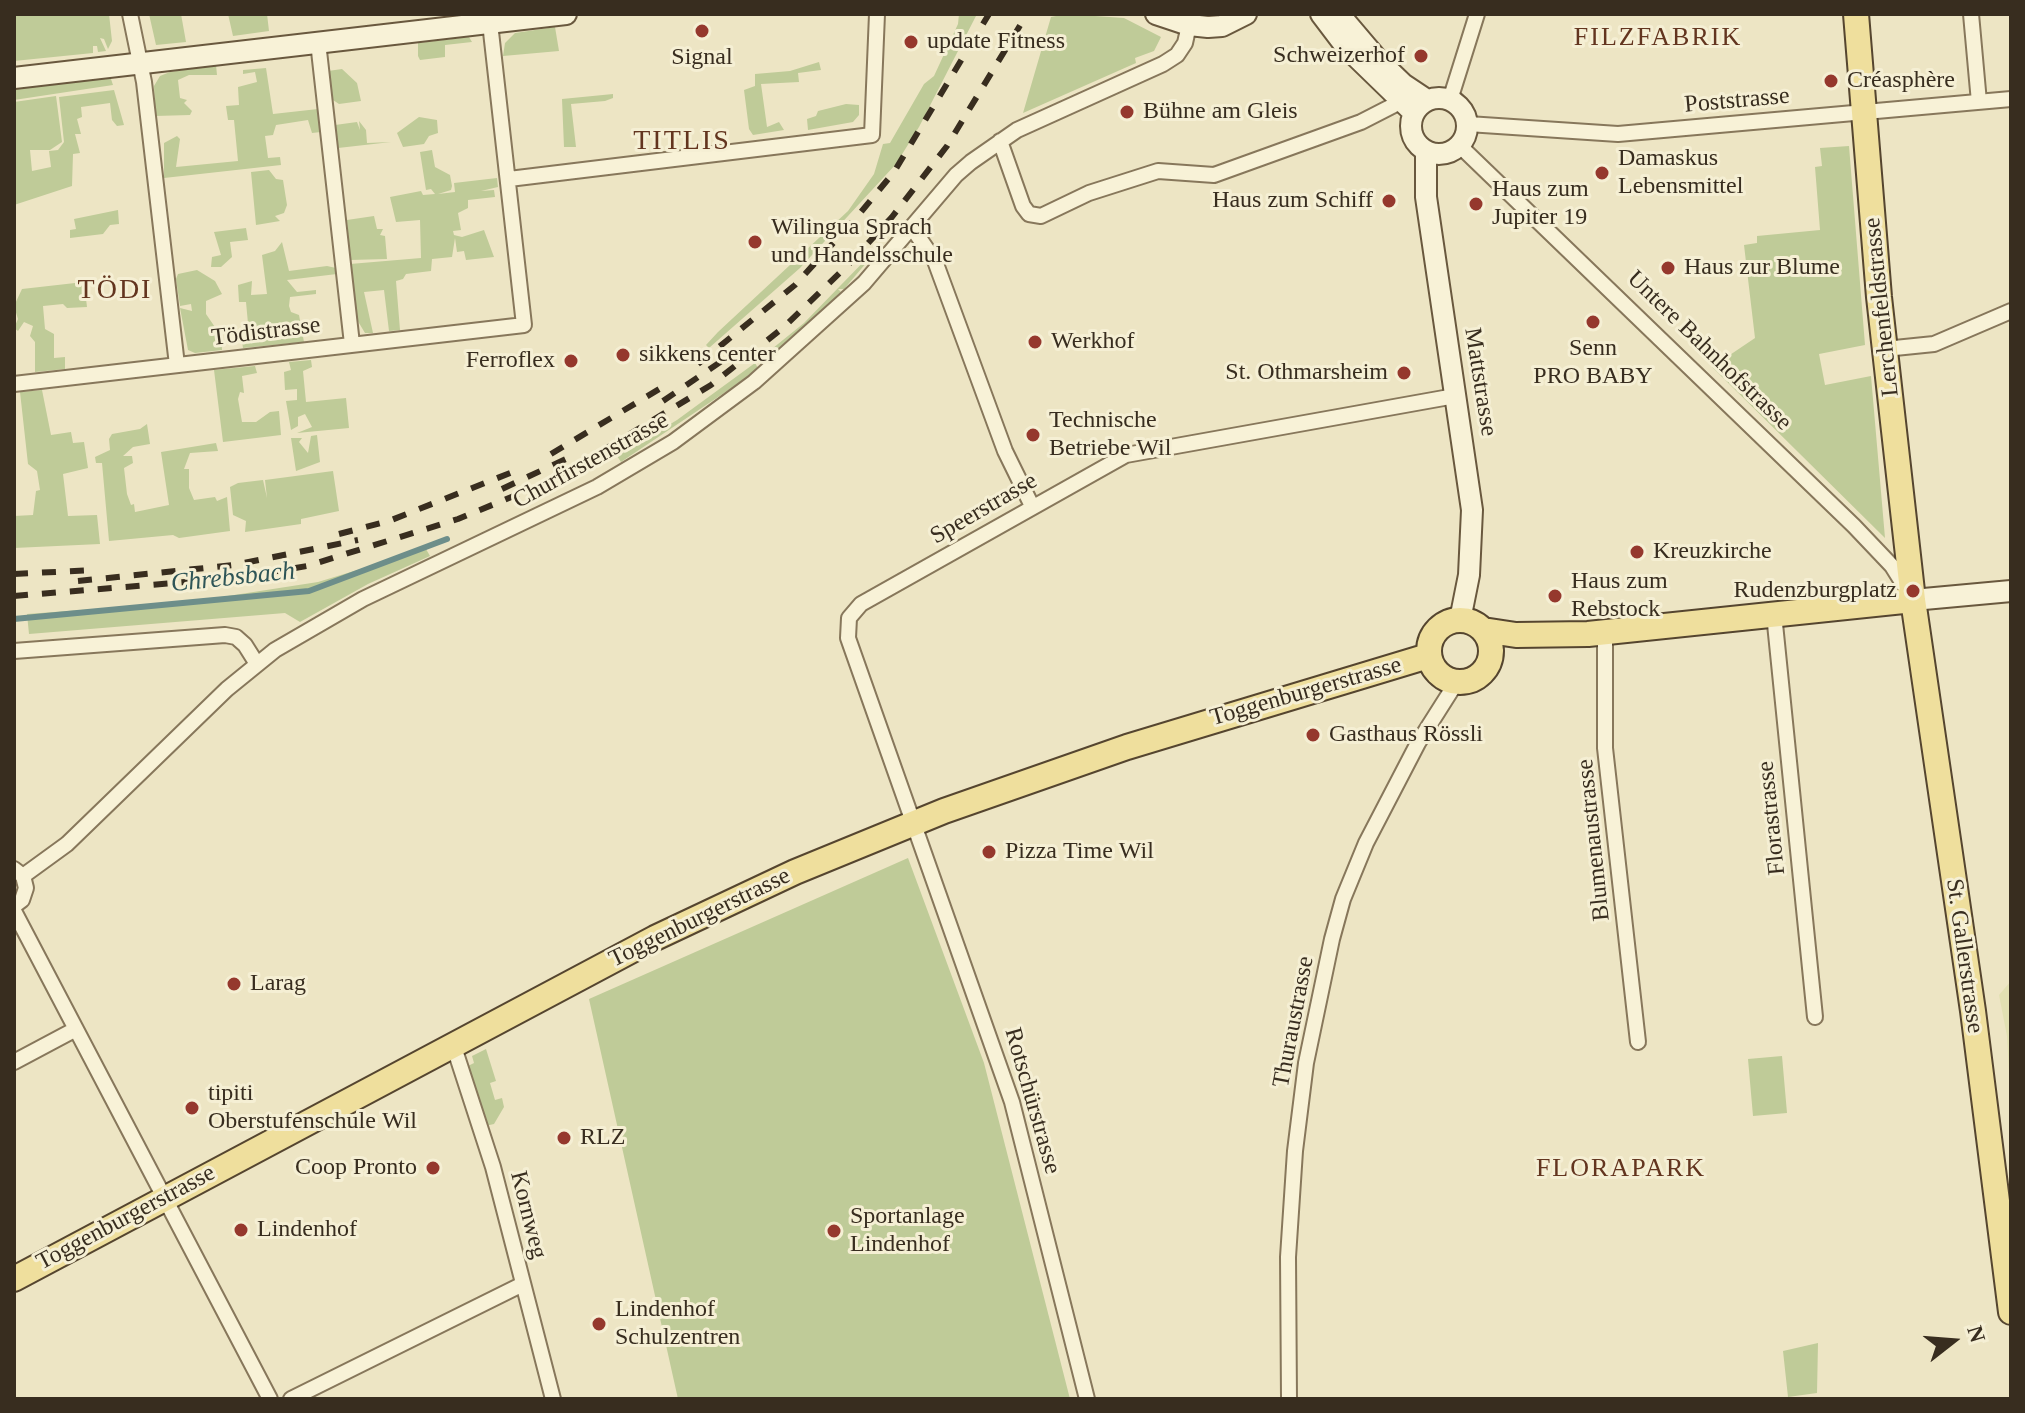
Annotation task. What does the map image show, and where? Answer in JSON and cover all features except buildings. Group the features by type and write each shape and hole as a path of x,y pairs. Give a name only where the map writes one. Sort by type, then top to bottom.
{"main road":[{"name":"Lerchenfeldstrasse","path":"1856,14 1885,349 1913,600"},
{"path":"1596,633 1517,651 1488,665 1475,679 1456,683 1435,671 1428,656 1433,635 1440,627 1460,620 1483,630 1516,635 1596,633 1913,600"},
{"name":"St. Gallerstrasse","path":"1913,600 1973,1011 2011,1312"},
{"path":"1483,630 1491,645 1488,665"},
{"name":"Toggenburgerstrasse","path":"14,1279 690,921 913,823 1165,734 1428,656"}],"street":[{"path":"130,14 141,62 177,365"},
{"path":"14,78 489,18 566,14"},
{"path":"489,18 509,179 872,135 877,14"},
{"path":"1156,14 1189,25 1222,26 1246,14"},
{"path":"1321,14 1346,47 1414,105"},
{"path":"1000,141 1023,206 1029,214 1041,216 1089,193 1158,171 1214,175 1414,105 1450,100 1462,109 1468,124 1460,146 1440,154 1426,151 1414,139 1414,105 1395,76 1339,14"},
{"path":"1450,100 1477,14"},
{"path":"1971,14 1979,102"},
{"name":"Churfirstenstrasse","path":"18,872 77,835 257,664 319,622 570,501 673,442 795,348 864,283 956,175 1017,130 1177,55 1185,43 1189,25"},
{"path":"318,42 352,344"},
{"name":"Poststrasse","path":"1468,124 1618,134 2011,99"},
{"name":"Untere Bahnhofstrasse","path":"1460,146 1892,566 1913,600"},
{"name":"Mattstrasse","path":"1426,151 1426,197 1472,510 1469,575 1460,620"},
{"name":"Tödistrasse","path":"14,384 524,325 509,179"},
{"path":"913,229 935,261 1005,451 1032,506"},
{"path":"1885,349 1943,342 2009,312"},
{"name":"Speerstrasse","path":"913,823 848,638 849,618 861,604 1126,455 1455,396"},
{"path":"1913,600 2011,591"},
{"name":"Florastrasse","path":"1774,614 1815,1017"},
{"name":"Blumenaustrasse","path":"1596,633 1605,748 1638,1042"},
{"path":"14,651 225,635 245,645 257,664"},
{"name":"Thuraustrasse","path":"1289,1399 1288,1257 1295,1151 1306,1063 1332,939 1343,899 1366,843 1418,743 1456,683"},
{"name":"Rotschürstrasse","path":"913,823 1012,1102 1087,1399"},
{"path":"18,872 25,894 14,908 270,1399"},
{"path":"14,1062 76,1029"},
{"name":"Kornweg","path":"453,1044 493,1167 553,1399"},
{"path":"291,1399 523,1284"}],"shaded area":[{"path":"2011,981 2011,1106 2007,1036 1999,995"}],"green space":[{"path":"14,14 109,14 112,41 108,49 104,39 100,38 106,51 98,52 97,46 93,46 93,53 14,61"},
{"path":"149,14 181,14 186,42 156,45"},
{"path":"228,14 267,14 269,31 233,36"},
{"path":"959,14 977,14 919,127 896,164 800,268 709,348 706,345 718,332 848,211 874,174 883,144 890,143 924,84 934,76 958,24"},
{"path":"1066,14 1124,18 1161,37 1154,51 1135,58 1136,63 1023,113 1051,17"},
{"path":"555,27 559,51 503,56 505,43 515,33"},
{"path":"469,37 472,42 445,45 445,57 420,60 418,56 418,43"},
{"path":"819,62 821,70 798,73 799,82 761,84 767,127 779,122 784,130 753,135 749,129 744,90 755,86 755,74 790,71"},
{"path":"216,65 217,75 189,75 178,80 180,98 187,100 184,103 192,111 190,115 155,116 154,86 160,76"},
{"path":"266,68 273,114 318,109 321,132 312,133 308,120 276,125 273,135 265,136 268,158 280,157 281,165 164,178 164,143 177,136 180,139 176,167 238,161 234,120 228,120 226,106 239,105 238,87 257,82 255,72 243,74 243,70"},
{"path":"342,69 357,83 361,101 339,104 333,100 328,71"},
{"path":"110,76 113,85 14,100 14,89"},
{"path":"114,90 124,125 117,126 112,120 110,103 81,107 82,117 77,119 81,134 75,134 80,153 73,154 72,186 14,205 14,102 56,96 62,142 50,150 30,150 32,171 51,167 49,151 58,150 64,142 59,97"},
{"path":"613,94 613,98 605,101 571,104 576,147 564,147 562,99"},
{"path":"846,104 859,105 859,115 853,122 808,130 807,119 816,116 818,111"},
{"path":"419,117 437,120 438,133 429,136 424,144 403,147 397,133"},
{"path":"359,121 366,130 367,143 391,142 338,148 335,125 357,122 360,130"},
{"path":"1849,146 1865,345 1819,354 1825,385 1871,376 1885,538 1712,367 1755,338 1744,245 1757,243 1757,236 1820,230 1815,167 1822,166 1820,148"},
{"path":"432,150 435,167 450,175 452,186 451,190 438,194 455,192 454,183 497,178 498,187 481,191 494,190 495,197 468,200 468,208 458,213 461,230 453,231 454,235 462,237 484,230 494,257 466,260 464,251 457,252 455,238 452,257 432,259 431,271 406,274 396,281 400,330 389,331 384,290 364,292 373,333 365,333 356,318 350,264 421,258 420,220 396,222 390,197 421,191 423,195 435,194 431,189 426,190 420,152"},
{"path":"269,170 276,179 283,180 287,205 284,213 275,216 280,221 256,225 251,172"},
{"path":"118,210 119,224 110,225 103,234 70,238 70,230 76,229 74,219"},
{"path":"374,216 377,229 383,229 380,235 385,236 387,259 350,260 347,220"},
{"path":"246,228 248,240 230,242 232,257 221,267 211,267 212,257 221,255 214,232"},
{"path":"282,242 289,271 327,266 336,268 337,274 287,280 297,292 316,290 316,294 290,297 289,306 291,312 299,315 304,342 243,348 241,335 249,334 246,302 239,302 238,285 252,281 251,295 267,294 262,255 275,251"},
{"path":"877,248 880,251 875,257 873,255 844,289 838,289 841,292 761,364 757,361 804,323"},
{"path":"197,270 215,281 222,294 206,301 206,314 221,336 222,350 195,353 188,350 180,308 192,311 191,304 180,306 176,279 178,274"},
{"path":"84,282 87,307 67,308 63,304 43,306 45,329 54,334 54,358 65,357 65,369 35,372 35,342 30,336 33,326 24,322 18,331 14,328 18,319 14,306 22,289"},
{"path":"311,360 312,367 303,371 306,402 346,398 349,428 297,433 312,427 305,414 298,417 298,426 291,430 286,401 297,400 297,389 285,390 284,372 291,370 289,362"},
{"path":"755,363 758,368 730,389 621,462 617,456 677,420"},
{"path":"255,366 257,373 242,376 244,393 240,392 238,399 242,422 256,422 270,412 279,411 281,435 223,442 214,370"},
{"path":"42,390 51,435 71,432 73,443 84,442 88,468 63,474 68,516 97,515 100,544 14,548 14,516 33,515 36,491 40,490 37,471 28,464 20,392"},
{"path":"147,424 150,444 133,447 123,456 132,456 133,463 124,468 127,494 135,512 169,505 161,452 216,443 218,451 190,453 184,469 189,469 189,488 194,500 215,497 217,501 227,497 230,531 179,538 173,535 109,541 102,463 96,463 95,457 110,450 112,434 140,429"},
{"path":"317,435 320,462 296,471 291,438 302,438 299,442 308,453 311,436"},
{"path":"333,471 339,511 301,519 301,524 245,532 246,521 233,515 230,487 238,483 263,480 267,498 265,480"},
{"path":"426,549 430,556 368,584 300,622 285,613 29,634 27,614 189,602 318,582"},
{"name":"Sportanlage Lindenhof","path":"908,858 984,1063 1070,1399 678,1399 589,999"},
{"path":"486,1049 496,1081 490,1083 495,1100 502,1098 504,1107 494,1124 485,1126 466,1067 474,1063 472,1056"},
{"path":"1782,1056 1787,1113 1753,1116 1748,1059"},
{"path":"1818,1343 1817,1393 1788,1397 1783,1351"}],"waterway":[{"name":"Chrebsbach","path":"14,619 309,591 447,539"}],"railway":[{"path":"698,364 795,285 856,218 894,172 989,14"},
{"path":"14,596 235,578 307,566 458,519 543,484 587,460 711,385 784,327 851,262 892,217 947,146 1027,14"},
{"path":"663,401 735,352"},
{"path":"551,454 671,382"},
{"path":"502,489 570,457"},
{"path":"339,534 389,521 515,471"},
{"path":"78,581 234,565 358,540"},
{"path":"14,574 94,570"}],"place":[{"name":"Signal","path":"702,31"},
{"name":"update Fitness","path":"911,42"},
{"name":"Schweizerhof","path":"1421,56"},
{"name":"Créasphère","path":"1831,81"},
{"name":"Bühne am Gleis","path":"1127,112"},
{"name":"Damaskus Lebensmittel","path":"1602,173"},
{"name":"Haus zum Schiff","path":"1389,201"},
{"name":"Haus zum Jupiter 19","path":"1476,204"},
{"name":"Wilingua Sprach und Handelsschule","path":"755,242"},
{"name":"Haus zur Blume","path":"1668,268"},
{"name":"Senn PRO BABY","path":"1593,322"},
{"name":"Werkhof","path":"1035,342"},
{"name":"sikkens center","path":"623,355"},
{"name":"Ferroflex","path":"571,361"},
{"name":"St. Othmarsheim","path":"1404,373"},
{"name":"Technische Betriebe Wil","path":"1033,435"},
{"name":"Kreuzkirche","path":"1637,552"},
{"name":"Rudenzburgplatz","path":"1913,591"},
{"name":"Haus zum Rebstock","path":"1555,596"},
{"name":"Gasthaus Rössli","path":"1313,735"},
{"name":"Pizza Time Wil","path":"989,852"},
{"name":"Larag","path":"234,984"},
{"name":"tipiti Oberstufenschule Wil","path":"192,1108"},
{"name":"RLZ","path":"564,1138"},
{"name":"Coop Pronto","path":"433,1168"},
{"name":"Lindenhof","path":"241,1230"},
{"name":"Sportanlage Lindenhof","path":"834,1231"},
{"name":"Lindenhof Schulzentren","path":"599,1324"}],"district":[{"name":"FILZFABRIK","path":"1658,38"},
{"name":"TITLIS","path":"682,142"},
{"name":"TÖDI","path":"115,291"},
{"name":"FLORAPARK","path":"1621,1169"}]}
